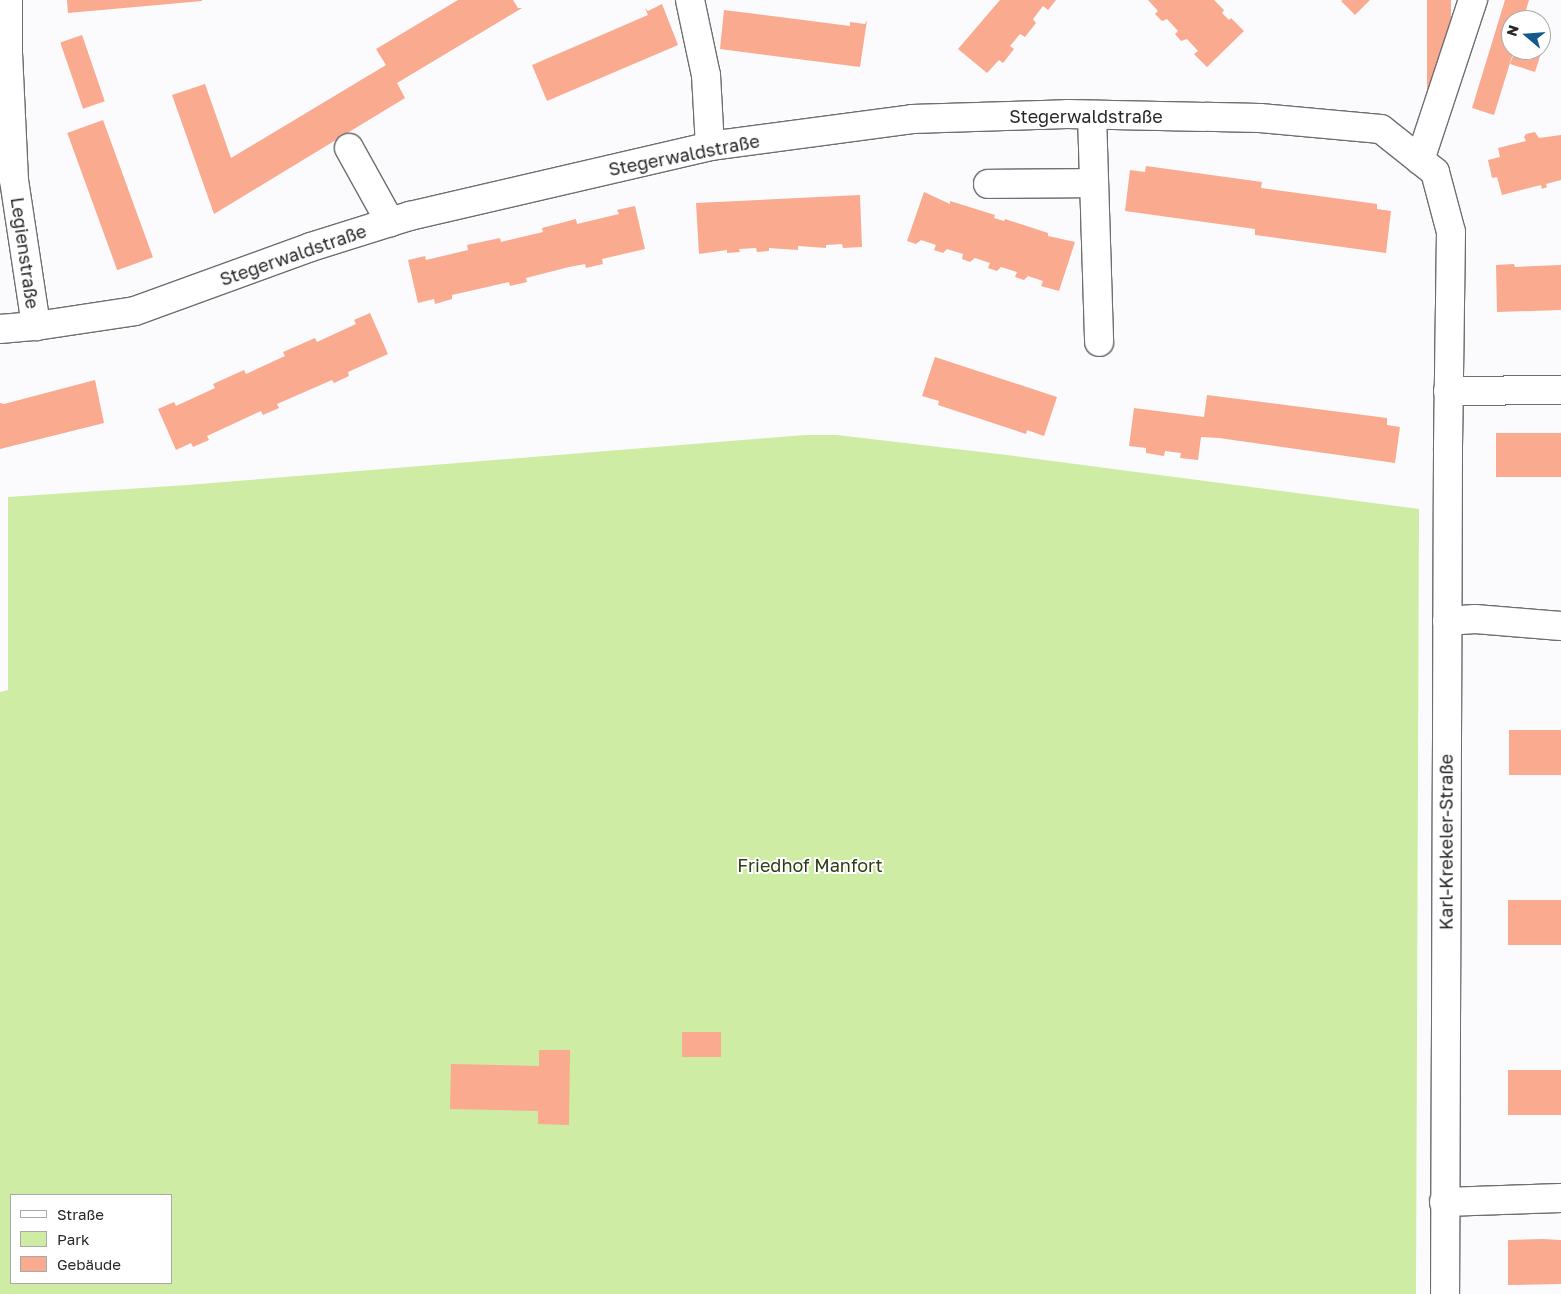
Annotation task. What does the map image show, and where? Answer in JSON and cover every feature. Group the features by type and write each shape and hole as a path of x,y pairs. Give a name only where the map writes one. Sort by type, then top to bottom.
{"street":[{"name":"Legienstraße","path":"8,0 8,53 14,180 36,326"},
{"path":"690,0 706,75 710,146"},
{"path":"1427,166 1472,0"},
{"name":"Stegerwaldstraße","path":"0,329 36,326 135,311 312,247 390,222 710,146 912,120 1067,114 1260,118 1381,130 1427,166"},
{"path":"1092,115 1099,342"},
{"path":"349,148 390,222"},
{"name":"Karl-Krekeler-Straße","path":"1427,166 1451,232 1448,391 1445,1294"},
{"path":"988,184 1094,183"},
{"path":"1448,391 1561,390"},
{"path":"1447,621 1475,619 1561,626"},
{"path":"1444,1202 1561,1198"}],"green space":[{"name":"Friedhof Manfort","path":"805,435 837,435 1007,455 1419,509 1416,1294 0,1294 0,692 8,690 8,497 187,485"}],"building":[{"path":"67,0 202,0 202,1 68,13"},
{"path":"458,0 513,0 518,8 522,8 397,83 405,98 214,214 172,95 205,84 231,158 386,65 376,49"},
{"path":"1000,0 1056,0 1048,10 1043,6 1033,19 1036,23 1025,37 1020,34 1010,46 1014,49 1003,63 999,60 987,73 958,49"},
{"path":"1148,0 1214,0 1224,10 1222,13 1229,20 1231,18 1244,31 1207,67 1194,54 1198,51 1187,39 1181,41 1175,34 1178,31 1167,19 1162,21 1155,14 1158,11"},
{"path":"1370,0 1355,15 1341,1"},
{"path":"1427,0 1451,0 1451,90 1427,90"},
{"path":"1505,0 1529,0 1526,10 1502,10"},
{"path":"662,4 678,45 547,101 532,65 648,15 645,8 648,11"},
{"path":"724,10 850,26 850,22 865,24 867,20 860,67 720,49"},
{"path":"1501,13 1501,60 1511,60 1494,115 1472,108"},
{"path":"82,35 105,101 83,109 60,42"},
{"path":"1511,60 1539,60 1535,72 1510,64"},
{"path":"103,120 153,257 117,270 67,133"},
{"path":"1535,132 1539,138 1561,135 1561,180 1546,184 1547,187 1542,189 1541,185 1502,195 1497,177 1492,178 1488,160 1500,157 1498,148 1526,141 1524,137 1526,134"},
{"path":"1146,166 1262,182 1261,188 1377,204 1377,209 1391,211 1386,253 1255,235 1255,229 1125,211 1130,170 1145,172"},
{"path":"924,192 950,204 950,201 995,215 994,218 1004,221 1005,219 1048,233 1048,236 1075,242 1059,291 1041,286 1043,281 1028,276 1024,280 1015,277 1017,272 1001,267 997,271 988,268 990,263 975,258 970,262 962,259 963,254 947,249 943,253 934,250 936,245 921,240 916,244 907,241"},
{"path":"860,195 862,247 843,248 842,244 826,245 826,248 798,246 798,250 769,248 769,251 757,252 756,248 739,249 740,252 727,253 727,250 699,254 696,203"},
{"path":"635,206 645,249 602,259 603,264 586,268 585,264 569,267 526,278 527,282 510,286 509,282 452,295 452,299 435,304 434,299 418,303 408,260 425,256 426,260 468,250 467,245 500,238 501,242 543,232 542,228 576,219 577,224 619,214 617,210"},
{"path":"1514,264 1515,267 1561,265 1561,310 1497,312 1496,265"},
{"path":"370,313 388,354 348,372 349,376 334,383 332,380 277,404 279,408 263,415 261,411 207,436 209,440 193,447 191,443 176,450 158,409 174,402 176,406 215,388 213,384 244,370 246,374 285,356 283,352 315,338 317,342 356,324 354,320"},
{"path":"935,357 1057,397 1044,436 1027,430 1026,434 938,405 939,401 922,396"},
{"path":"95,380 104,423 0,449 0,403 4,404"},
{"path":"1207,395 1387,418 1387,425 1400,427 1395,463 1219,438 1201,437 1198,460 1180,458 1181,453 1165,451 1164,456 1146,453 1146,448 1129,446 1134,408 1204,417"},
{"path":"1496,433 1561,433 1561,477 1496,477"},
{"path":"1509,730 1561,730 1561,775 1509,775"},
{"path":"1508,900 1561,900 1561,945 1508,945"},
{"path":"682,1032 721,1032 721,1057 682,1057"},
{"path":"539,1050 570,1050 569,1125 538,1124 538,1111 450,1109 451,1064 539,1066"},
{"path":"1508,1070 1561,1070 1561,1115 1508,1115"},
{"path":"1508,1240 1561,1240 1561,1284 1508,1285"}]}
